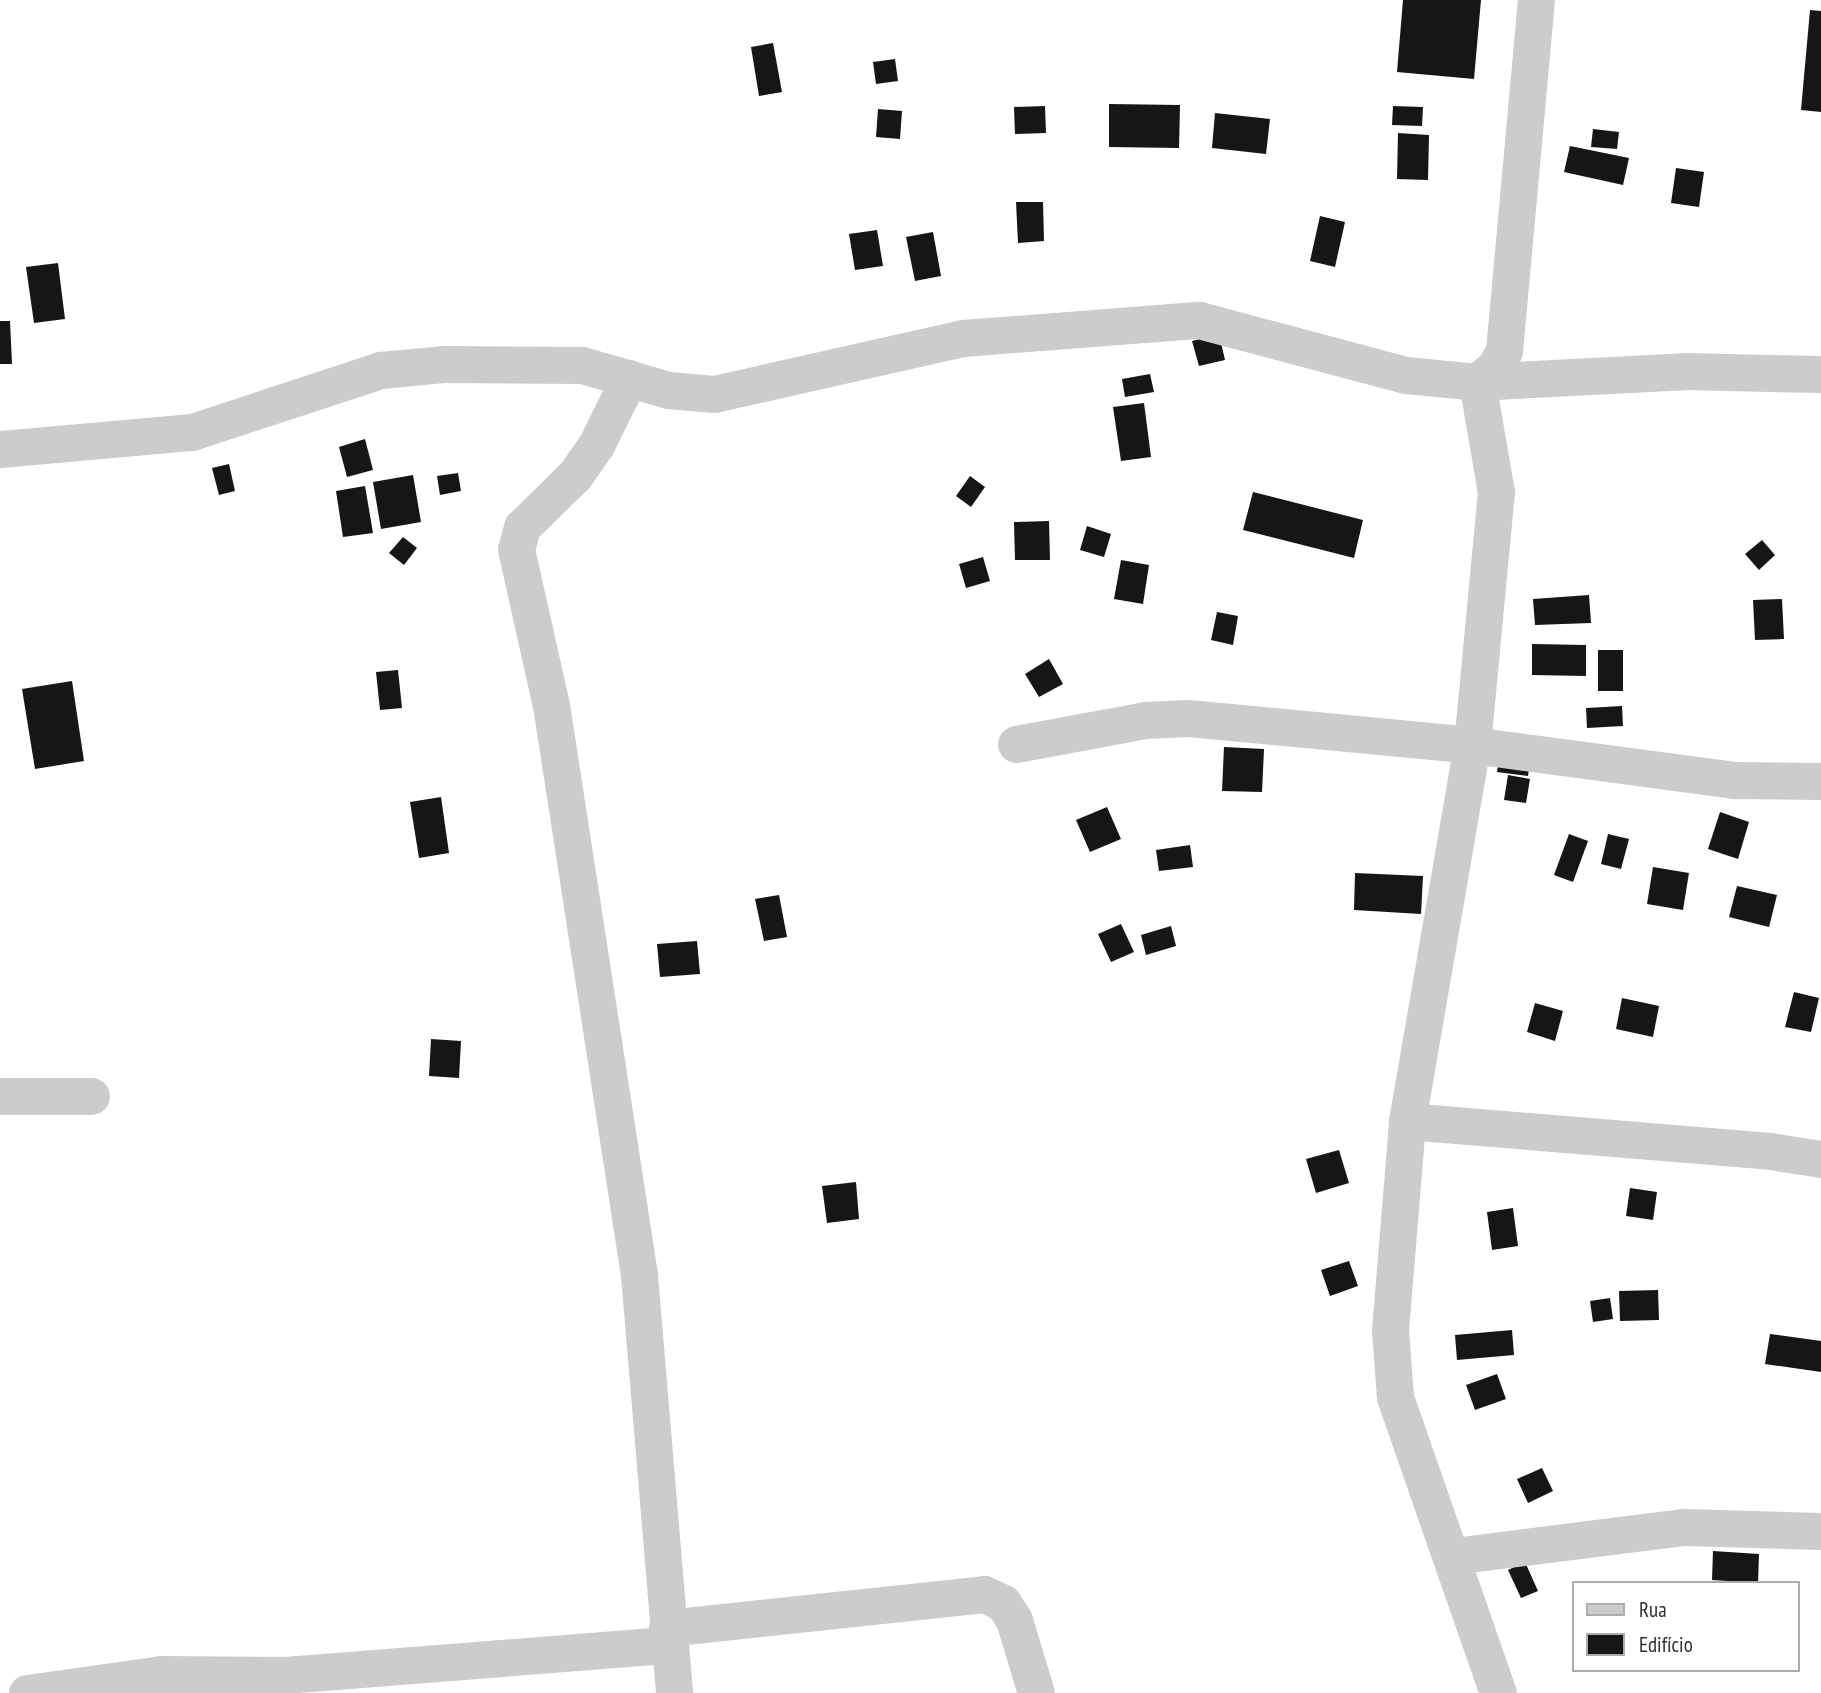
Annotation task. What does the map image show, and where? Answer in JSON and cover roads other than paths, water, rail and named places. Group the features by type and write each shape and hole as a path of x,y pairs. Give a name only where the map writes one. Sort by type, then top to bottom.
{"street":[{"path":"1477,382 1495,367 1504,351 1536,0"},
{"path":"0,449 192,432 381,370 443,364 582,365 668,390 714,394 963,338 1199,320 1406,375 1477,382 1684,371 1821,374"},
{"path":"629,378 596,445 575,475 522,527 516,549 553,718 639,1275 674,1693"},
{"path":"1477,382 1496,492 1472,745 1407,1122 1390,1330 1395,1397 1419,1474 1453,1556 1499,1693"},
{"path":"1016,744 1145,720 1188,718 1472,745 1734,780 1821,781"},
{"path":"0,1096 91,1096"},
{"path":"1407,1122 1770,1151 1821,1159"},
{"path":"1453,1556 1684,1527 1821,1531"},
{"path":"27,1693 162,1674 285,1684 668,1637 984,1594 1003,1604 1014,1620 1036,1693"}]}
